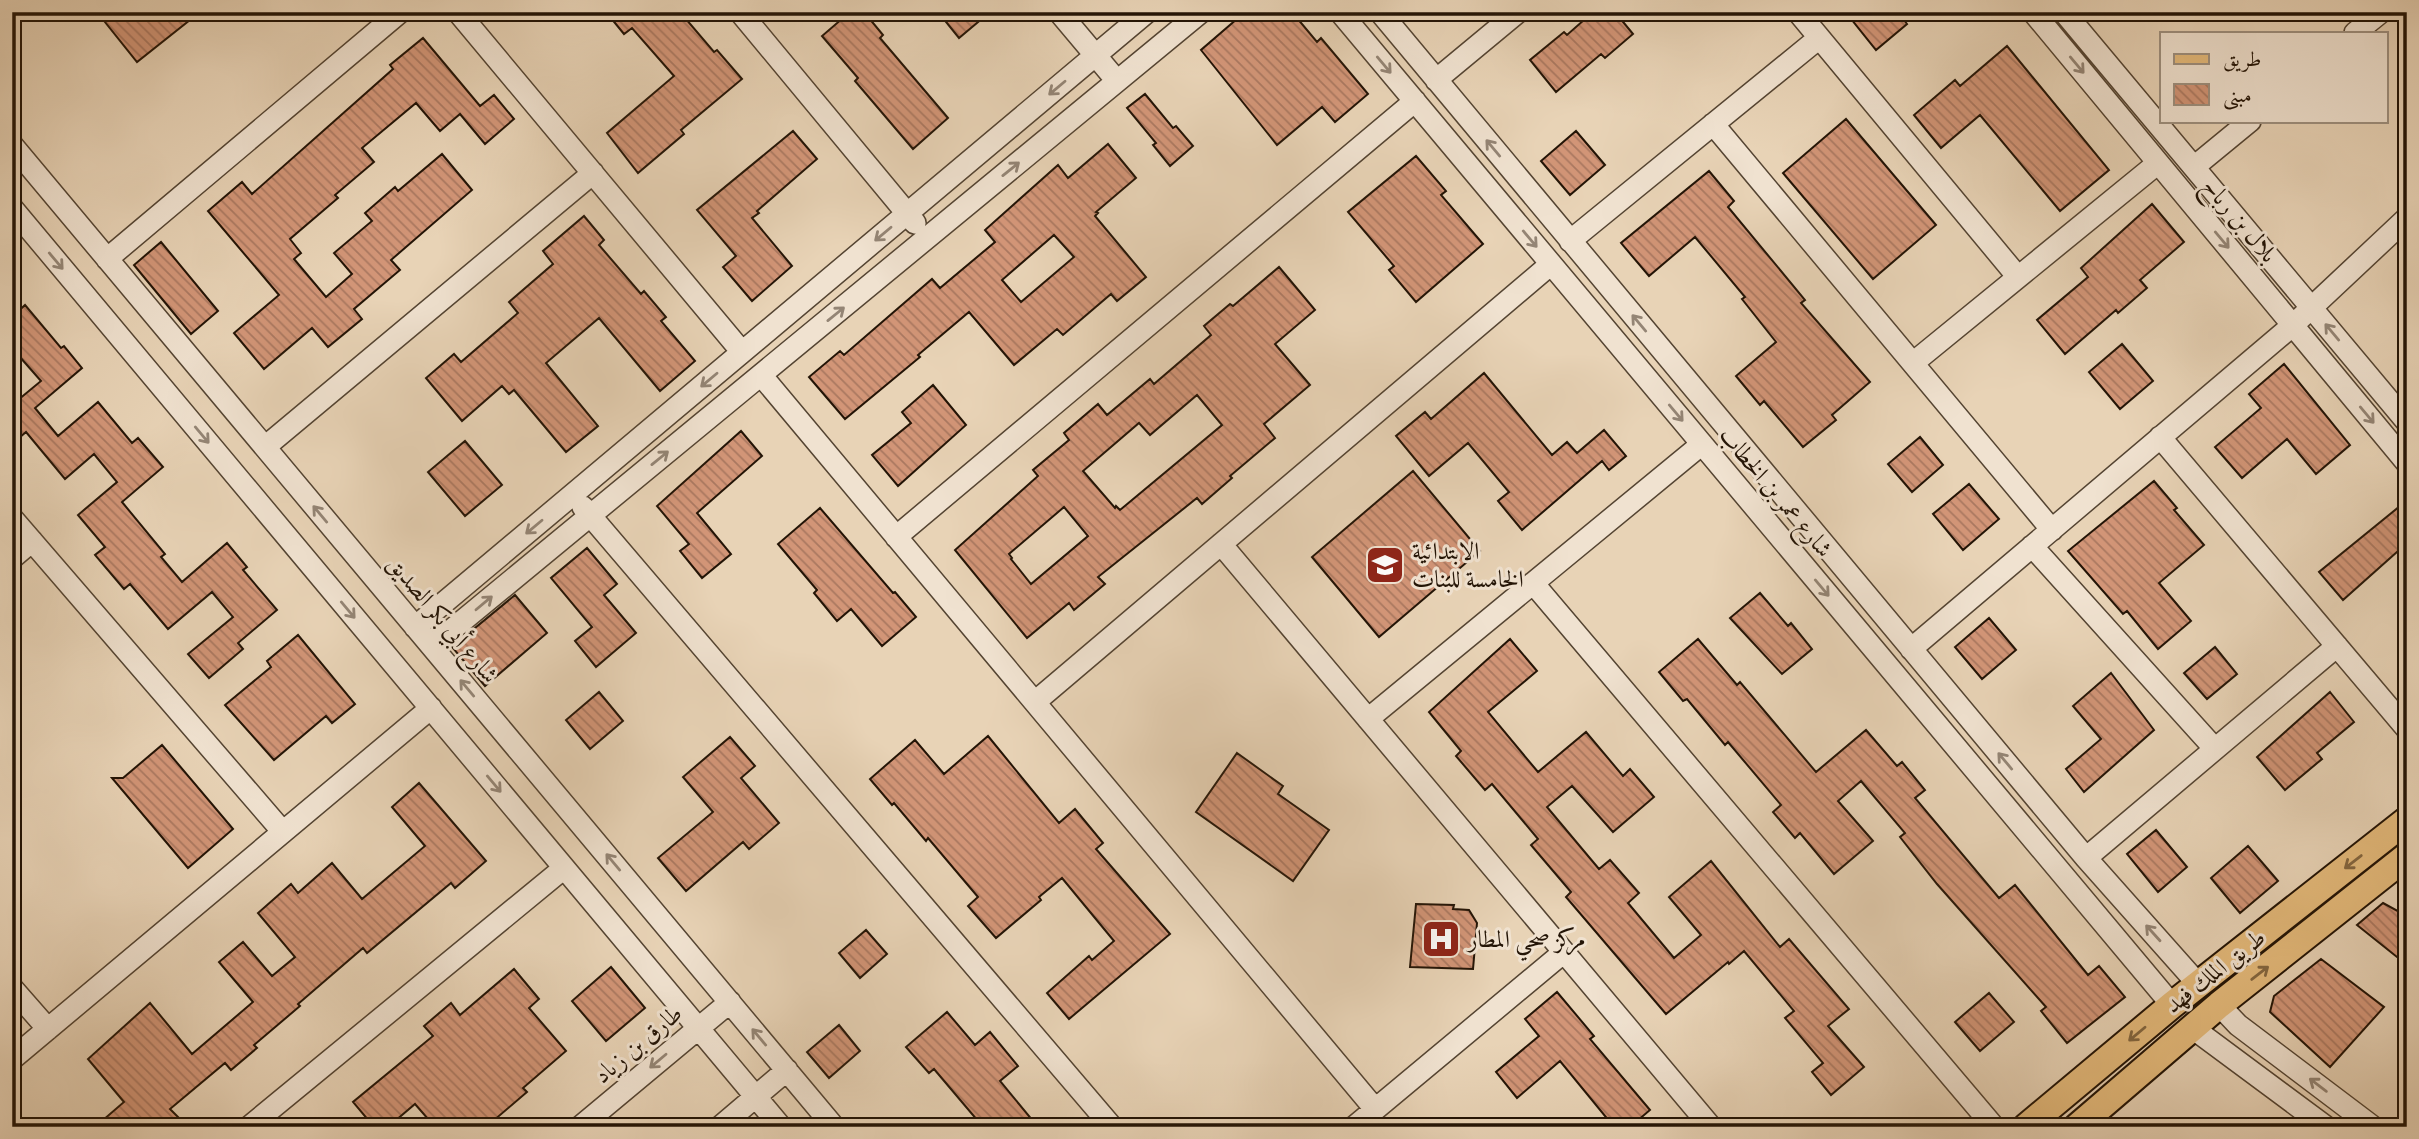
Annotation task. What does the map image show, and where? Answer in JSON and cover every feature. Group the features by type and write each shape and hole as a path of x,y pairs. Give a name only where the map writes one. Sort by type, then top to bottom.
{"main road":[{"name":"طريق الملك فهد","path":"2026,1127 2198,984 2407,820"},
{"name":"طريق الملك فهد","path":"2077,1127 2219,1005 2407,856"}],"street":[{"path":"107,259 400,12"},
{"path":"458,12 742,352"},
{"path":"740,12 928,238"},
{"path":"1059,12 1117,81"},
{"path":"415,627 1147,12"},
{"path":"432,646 1201,12"},
{"name":"شارع عمر بن الخطاب","path":"1340,12 2172,1005"},
{"name":"شارع عمر بن الخطاب","path":"1380,12 2086,858 2198,984"},
{"path":"1436,80 1518,12"},
{"path":"1798,12 2018,277"},
{"name":"بلال بن رباح","path":"2033,12 2407,463"},
{"name":"بلال بن رباح","path":"2064,12 2311,308 2399,396 2407,422"},
{"path":"2357,32 2381,12"},
{"path":"1570,241 1819,38"},
{"path":"896,537 1415,101"},
{"path":"2194,167 2248,122"},
{"path":"1713,124 2052,530"},
{"name":"شارع أبي بكر الصديق","path":"12,145 834,1127"},
{"path":"1913,363 2158,163"},
{"path":"265,447 593,173"},
{"path":"12,208 781,1127"},
{"path":"1911,649 2293,325 2407,218"},
{"path":"1035,702 1551,264"},
{"path":"761,375 1375,1109"},
{"path":"2160,437 2407,729"},
{"path":"1368,719 1702,444"},
{"path":"573,495 1112,1127"},
{"path":"12,518 283,832"},
{"path":"12,558 32,541"},
{"path":"1221,544 1564,952 1705,1125"},
{"path":"2032,546 2215,749"},
{"path":"1533,583 1994,1127"},
{"path":"2086,858 2337,646"},
{"path":"12,1059 430,708"},
{"path":"249,1127 564,868"},
{"path":"1354,1127 1564,952"},
{"path":"12,988 48,1029"},
{"name":"طارق بن زياد","path":"580,1127 730,1002"},
{"path":"2219,1005 2238,1025 2373,1127"},
{"path":"2194,1029 2326,1127"},
{"path":"720,1127 787,1070"}],"building":[{"path":"97,12 200,12 137,62"},
{"path":"606,12 680,12 714,52 717,50 742,79 681,130 684,134 638,173 607,133 674,76 632,28 624,34"},
{"path":"850,12 864,12 883,35 880,38 948,118 913,149 855,81 858,78 822,36"},
{"path":"938,12 990,12 959,38"},
{"path":"1245,12 1292,12 1317,42 1321,38 1368,94 1335,122 1322,107 1277,145 1201,50"},
{"path":"1593,12 1615,12 1633,34 1605,58 1601,54 1556,92 1530,60 1564,32 1567,35"},
{"path":"1861,12 1898,12 1907,24 1876,50 1852,20"},
{"path":"423,38 480,106 494,95 514,119 485,144 460,114 440,131 416,103 362,148 374,162 335,195 338,198 290,239 301,253 294,259 326,297 352,274 334,253 372,221 365,213 395,187 398,191 442,154 472,190 391,260 400,270 354,309 362,319 328,347 312,328 264,369 234,333 279,295 208,211 242,182 252,194 393,69 390,65"},
{"path":"2007,46 2109,170 2060,211 1980,115 1941,148 1914,115 1955,80 1960,86"},
{"path":"1145,94 1173,128 1176,126 1193,146 1170,166 1153,145 1156,143 1127,108"},
{"path":"1846,119 1936,225 1873,279 1783,173"},
{"path":"793,131 817,159 752,218 792,266 752,301 723,267 736,256 697,210"},
{"path":"1576,131 1605,165 1570,195 1541,161"},
{"path":"1108,144 1136,178 1096,212 1098,213 1095,216 1146,277 1117,301 1111,294 1063,335 1057,329 1014,365 969,312 845,419 809,377 840,351 844,355 932,279 940,288 995,242 985,230 1058,165 1068,178","holes":["1054,235 1074,257 1021,302 1002,280"]},
{"path":"1416,156 1446,191 1441,195 1483,244 1416,302 1389,270 1394,266 1348,212"},
{"path":"1709,171 1734,201 1728,207 1805,300 1801,303 1870,382 1832,415 1836,420 1803,447 1764,401 1760,405 1736,376 1776,342 1742,299 1745,297 1695,237 1649,276 1621,243"},
{"path":"2152,204 2184,242 2140,280 2147,288 2118,313 2116,310 2065,354 2037,320 2088,277 2081,268"},
{"path":"584,216 604,240 599,245 641,294 644,291 666,317 661,321 695,361 660,391 599,318 546,363 598,426 566,452 514,390 509,394 502,386 462,421 426,378 454,354 461,362 518,313 509,302 553,264 543,251"},
{"path":"161,242 218,311 191,334 134,265"},
{"path":"1279,267 1315,310 1275,344 1310,385 1264,424 1275,438 1230,476 1232,478 1202,504 1197,498 1098,577 1105,584 1074,610 1069,603 1027,638 955,550 1038,476 1033,470 1069,440 1064,433 1098,404 1107,415 1150,379 1154,384 1211,335 1204,326 1230,304 1233,306","holes":["1197,395 1222,425 1120,510 1116,506 1115,508 1083,471 1139,423 1150,435","1064,507 1088,536 1031,584 1009,554"]},
{"path":"25,305 61,348 64,346 82,368 35,408 58,436 98,402 132,443 138,438 163,467 122,502 165,554 161,557 182,582 227,543 247,567 243,570 277,610 238,643 243,649 209,678 188,654 233,617 212,592 168,629 130,584 124,589 95,555 105,547 78,515 117,482 94,454 65,479 26,432 12,444 12,405 41,381 12,348 12,317"},
{"path":"2122,344 2153,381 2120,409 2089,372"},
{"path":"2284,364 2350,445 2316,474 2287,439 2242,478 2215,447 2261,408 2249,394"},
{"path":"1484,373 1552,455 1567,442 1577,453 1604,430 1626,456 1609,470 1602,461 1522,530 1498,501 1509,492 1468,443 1429,476 1396,436 1425,412 1431,419"},
{"path":"933,385 966,425 898,486 872,455 911,423 902,412"},
{"path":"741,431 762,456 697,513 731,554 702,578 680,551 689,544 657,506"},
{"path":"1920,437 1943,465 1912,492 1888,464"},
{"path":"465,441 502,485 465,516 428,472"},
{"path":"1413,471 1480,551 1379,637 1312,557"},
{"path":"2154,481 2204,545 2159,583 2191,621 2158,649 2127,611 2123,614 2068,551"},
{"path":"1969,484 1999,519 1963,550 1933,514"},
{"path":"2400,506 2407,514 2407,543 2343,600 2319,572"},
{"path":"820,508 916,617 882,646 851,609 837,621 814,593 817,590 778,544"},
{"path":"587,548 617,584 604,595 636,633 596,667 575,641 592,627 551,578"},
{"path":"1760,593 1788,626 1791,623 1812,649 1782,674 1730,618"},
{"path":"515,595 547,633 485,686 452,647"},
{"path":"1989,618 2016,650 1982,679 1955,647"},
{"path":"298,635 355,704 332,723 326,716 274,760 225,705 271,667 267,661"},
{"path":"1510,639 1537,671 1488,712 1538,772 1586,732 1623,776 1630,769 1654,797 1613,832 1572,786 1547,807 1599,869 1610,860 1639,893 1628,903 1674,958 1701,935 1669,897 1711,861 1780,947 1789,939 1849,1009 1828,1026 1864,1067 1831,1095 1812,1072 1823,1063 1785,1018 1794,1011 1744,951 1666,1014 1566,897 1571,892 1531,845 1538,839 1492,784 1485,790 1456,756 1461,751 1429,712"},
{"path":"1698,639 1737,685 1740,682 1816,772 1866,730 1897,766 1902,762 1925,790 1915,798 1999,898 2015,885 2088,975 2099,966 2125,997 2067,1043 2041,1011 2046,1007 1937,884 1900,837 1905,833 1861,781 1838,801 1873,841 1834,874 1800,833 1795,838 1773,812 1781,805 1728,742 1725,745 1687,699 1683,701 1659,672"},
{"path":"2215,647 2237,674 2207,699 2184,673"},
{"path":"2111,673 2154,730 2084,792 2066,769 2101,739 2073,706"},
{"path":"599,692 623,721 590,749 566,720"},
{"path":"2330,692 2354,722 2317,753 2322,759 2285,790 2257,757"},
{"path":"988,736 1059,823 1075,809 1103,843 1096,849 1170,934 1069,1019 1047,993 1089,956 1092,960 1114,941 1062,878 1039,897 1041,900 996,938 968,906 978,897 928,838 926,841 870,779 915,740 944,774"},
{"path":"730,737 755,766 741,778 779,823 749,849 743,842 686,891 658,858 713,812 683,777"},
{"path":"162,745 233,829 188,868 112,778 123,778"},
{"path":"1237,753 1283,786 1278,794 1329,830 1293,881 1196,812"},
{"path":"419,783 486,861 455,888 451,883 367,953 363,948 298,1004 300,1006 254,1045 257,1048 231,1070 225,1063 170,1109 178,1117 167,1127 95,1127 124,1102 88,1059 150,1003 192,1054 253,1002 219,962 243,942 272,976 295,957 258,913 291,884 298,893 332,863 362,899 425,846 392,807"},
{"path":"2156,830 2187,867 2158,892 2127,854"},
{"path":"2248,846 2278,881 2240,913 2211,878"},
{"path":"2383,903 2407,916 2407,965 2357,925"},
{"path":"1416,904 1454,905 1453,909 1469,910 1477,923 1473,969 1410,967"},
{"path":"866,930 887,954 860,978 839,953"},
{"path":"2321,959 2384,1007 2330,1067 2270,1012 2274,996"},
{"path":"611,967 645,1008 606,1041 572,1001"},
{"path":"514,969 539,999 529,1008 566,1051 523,1088 527,1092 486,1127 435,1127 415,1104 388,1127 374,1127 353,1102 433,1036 424,1026 451,1003 460,1015"},
{"path":"1557,992 1594,1036 1590,1039 1650,1110 1630,1127 1614,1127 1560,1061 1517,1098 1496,1072 1539,1036 1525,1019"},
{"path":"1989,993 2014,1022 1980,1051 1955,1022"},
{"path":"947,1012 975,1045 990,1032 1018,1066 1000,1081 1038,1127 983,1127 934,1069 929,1073 906,1047"},
{"path":"839,1025 860,1051 829,1078 807,1052"}],"place":[{"name":"الابتدائية الخامسة للبنات","path":"1385,565"},
{"name":"مركز صحي المطار","path":"1441,939"}]}
